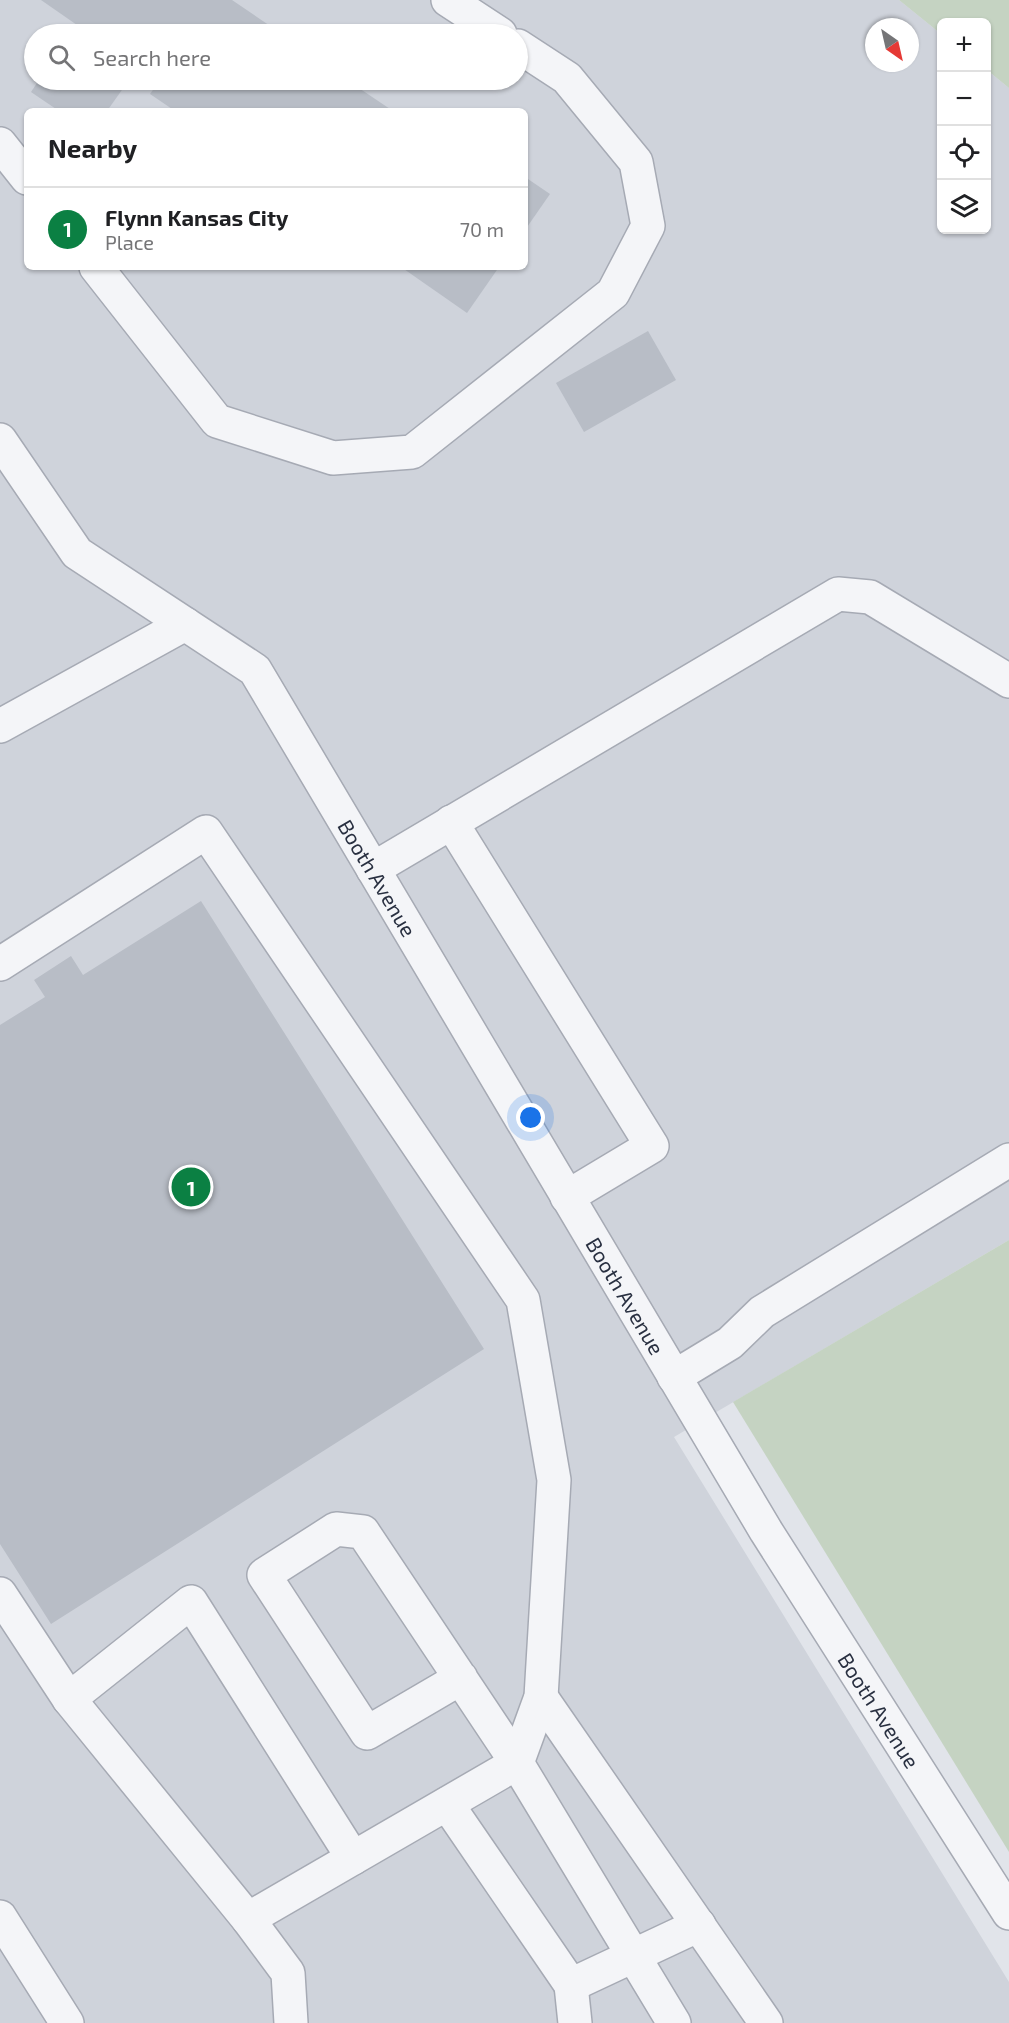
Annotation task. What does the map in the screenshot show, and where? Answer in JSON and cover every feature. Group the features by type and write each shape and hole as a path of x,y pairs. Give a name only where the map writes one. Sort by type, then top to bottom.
{"street":[{"path":"448,0 485,24"},
{"path":"98,270 217,421 333,458 412,452 613,293 648,226 636,162 567,78 528,53"},
{"path":"0,144 24,174"},
{"path":"0,440 76,553 185,624 0,726"},
{"path":"373,868 838,594 870,597 1009,681"},
{"name":"Booth Avenue","path":"185,624 255,670 766,1531 1009,1913"},
{"path":"451,822 652,1146 567,1197"},
{"path":"0,964 206,832 523,1300 554,1480 541,1697 517,1762 248,1919"},
{"path":"674,1377 729,1343 762,1312 1009,1160"},
{"path":"461,1678 367,1733 264,1575 336,1529 363,1532 461,1678 517,1762 674,2023"},
{"path":"0,1594 69,1700 248,1919 288,1973 291,2023"},
{"path":"69,1700 191,1602 353,1858"},
{"path":"541,1697 766,2023"},
{"path":"447,1804 571,1985 575,2023"},
{"path":"0,1917 67,2023"},
{"path":"571,1985 699,1926"}],"shaded area":[{"path":"0,0 899,0 937,31 937,234 991,234 991,73 1009,88 1009,1240 674,1437 1009,1982 1009,2023 0,2023"}],"green space":[{"path":"899,0 1009,0 1009,88 991,73 991,18 937,18 937,31"},
{"path":"1009,1240 1009,1852 733,1402"}],"building":[{"path":"41,0 232,0 267,24 76,24"},
{"path":"32,90 122,90 109,108 55,108 31,92"},
{"path":"153,90 362,90 389,108 171,108 150,94"},
{"path":"528,179 550,194 528,226"},
{"path":"405,270 497,270 467,313"},
{"path":"648,331 676,380 584,432 556,383"},
{"path":"201,901 484,1349 51,1624 0,1544 0,1025 45,997 34,980 71,956 83,975"}],"place":[{"name":"Flynn Kansas City","path":"191,1187"}]}
